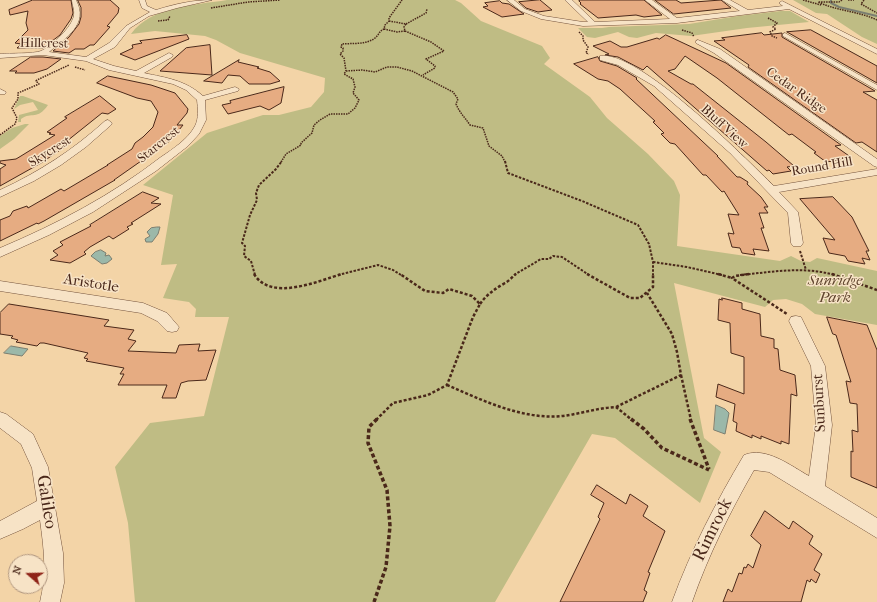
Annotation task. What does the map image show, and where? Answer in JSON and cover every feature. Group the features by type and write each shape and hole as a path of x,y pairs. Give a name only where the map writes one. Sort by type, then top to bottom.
{"street":[{"path":"142,0 144,7 155,12"},
{"path":"87,59 112,45 128,27 155,12 176,6 209,0"},
{"path":"510,0 523,10 543,18 565,22 594,24 673,21 744,11 790,7"},
{"path":"568,0 594,24"},
{"path":"648,0 673,21"},
{"path":"725,0 744,11"},
{"path":"777,0 877,52"},
{"path":"43,53 75,24 79,11 74,1"},
{"path":"781,36 877,88"},
{"name":"Cedar Ridge","path":"698,42 717,51 877,164"},
{"name":"Hillcrest","path":"0,56 43,53 87,59"},
{"path":"137,74 168,55"},
{"name":"Bluff View","path":"603,58 621,63 657,84 733,151 793,212 797,243"},
{"path":"87,59 112,68 175,82 189,88 201,99 235,89"},
{"name":"Starcrest","path":"0,253 80,214 122,190 157,166 188,140 200,124 203,112 201,99"},
{"name":"Skycrest","path":"0,194 38,175 75,153 108,123"},
{"name":"Round Hill","path":"772,190 877,172"},
{"name":"Aristotle","path":"0,286 143,308 162,317 172,327"},
{"name":"Sunburst","path":"796,321 818,366 824,425 816,490"},
{"name":"Galileo","path":"0,419 27,439 40,467 54,553 54,584 50,602"},
{"name":"Rimrock","path":"682,602 690,578 724,505 750,461 771,464 816,490"},
{"path":"816,490 877,529"},
{"path":"0,530 17,523 46,506"}],"path":[{"path":"208,9 248,2 280,0"},
{"path":"402,0 389,18 389,21 385,25 384,29 380,31 379,36 375,40 342,44 341,47 343,51 340,54 344,58 346,71 344,74 353,78 355,86 353,92 359,100 355,108 348,114 330,114 314,125 312,133 301,143 301,145 286,154 276,169 259,185 256,193 257,200 250,215 242,242 245,246 244,256 251,261 252,272 258,281 265,286 280,290 290,290 294,287 302,287 306,284 378,265 393,270 404,279 414,282 417,287 425,291 443,293 449,289 472,296 480,304"},
{"path":"803,0 832,9 865,14 877,20"},
{"path":"822,5 818,2 840,2 842,0"},
{"path":"848,0 854,0"},
{"path":"861,0 864,0 861,4 877,13"},
{"path":"389,21 406,24 426,13 428,9"},
{"path":"157,21 168,20 170,16 176,14"},
{"path":"767,17 777,23 777,25 773,27 776,30 770,32 772,36 781,36"},
{"path":"673,21 674,27 692,33 698,42"},
{"path":"405,30 404,27 406,24"},
{"path":"384,29 397,32 405,30 420,38 431,41 444,51 426,60 435,66 435,68 423,75"},
{"path":"576,30 583,36 583,40 588,47 586,53 589,54"},
{"path":"0,135 15,124 17,118 12,108 18,99 18,93 39,84 36,81 37,80 74,64"},
{"path":"346,71 362,70 375,72 387,67 397,67 423,75 456,95 458,100 456,104 461,116 470,125 483,128 489,147 503,157 508,173 582,201 638,225 649,244 653,262 653,287 640,298 630,298 594,279 562,257 554,256 549,259 541,259 513,276 507,282 498,287 494,292 487,294 473,317 447,385 428,395 393,403 369,427 368,443 387,490 390,526 386,567 374,602"},
{"path":"797,243 806,270"},
{"path":"653,262 687,267 732,278 745,288 776,304 796,321"},
{"path":"732,278 735,276 790,269 813,270 877,290"},
{"path":"616,407 644,429 662,448 709,470 695,439 684,398 678,354 670,330 655,309 647,293"},
{"path":"447,385 480,399 534,416 562,416 600,407 616,407 680,376"}],"green space":[{"name":"Sunridge Park","path":"227,0 455,0 461,3 481,21 542,46 550,58 544,64 590,97 607,118 648,154 674,181 680,195 677,246 780,261 791,256 801,261 810,262 817,258 877,271 877,325 815,314 802,304 786,299 773,300 765,307 674,283 704,438 721,452 700,503 615,438 592,434 495,602 135,602 128,523 115,467 150,423 204,416 229,317 195,317 196,309 189,302 163,298 177,264 161,265 173,195 143,185 207,133 263,115 279,115 311,107 324,92 325,78 240,53 216,40 205,36 155,31 131,34 140,25 162,12 175,8"},
{"path":"793,0 877,0 877,44 862,37 827,14 816,13"},
{"path":"790,11 809,22 747,28 691,36 656,33 637,38 629,37 618,32 595,38 587,37 578,28 689,24"},
{"path":"20,96 48,105 41,113 25,117 21,119 21,122 18,122 19,115 38,110 33,102 20,105 14,109"},
{"path":"29,124 14,139 0,149 0,136 12,128"}],"shaded area":[{"path":"160,227 158,234 152,242 146,242 145,239 150,236 147,232 151,228"},
{"path":"101,250 106,253 105,256 109,255 112,259 107,263 102,264 91,256 95,252"},
{"path":"11,346 28,349 22,356 4,353"},
{"path":"716,405 725,409 729,413 725,434 714,430"}],"building":[{"path":"33,0 71,0 73,13 71,19 60,35 43,48 17,48 21,44 15,43 28,30 26,23 28,11 10,15 9,10"},
{"path":"78,0 110,0 119,8 118,13 107,26 110,27 94,45 90,45 84,49 75,49 69,53 53,51 69,37 79,24 81,8"},
{"path":"540,0 552,10 538,12 526,8 519,2"},
{"path":"644,0 662,15 644,17 636,15 598,18 580,4 581,3 579,1"},
{"path":"655,0 676,0 681,3 721,0 731,8 674,14"},
{"path":"500,1 502,3 509,4 524,14 502,17 483,7 488,6 485,3"},
{"path":"811,30 877,66 877,83 787,32"},
{"path":"762,33 764,35 782,33 782,37 875,91 863,92 877,100 877,152 862,142 856,143 748,67 749,65 714,41 725,40 722,38"},
{"path":"187,35 189,39 135,60 120,54 133,48 132,45 142,43 140,41"},
{"path":"666,35 726,63 841,145 835,146 852,158 826,162 814,153 816,152 792,134 789,135 717,78 685,56 675,69 668,71 693,84 794,166 787,167 791,171 773,174 769,170 767,171 647,66 643,70 618,57 605,55 609,54 593,46 610,41 621,47 627,47 657,38 659,39"},
{"path":"210,45 212,75 160,71 186,48"},
{"path":"31,57 61,59 47,69 34,73 15,73 17,71 10,71"},
{"path":"598,57 600,61 617,66 637,78 636,79 718,156 737,177 740,177 748,182 747,184 761,197 768,207 764,207 768,213 759,213 764,228 761,228 769,251 753,249 755,255 742,253 740,248 732,247 728,233 734,234 728,214 739,215 724,191 722,192 706,175 703,175 675,144 670,143 661,134 664,133 653,122 655,121 620,89 608,81 598,79 574,64"},
{"path":"239,60 238,62 259,67 257,68 270,72 280,81 270,84 249,84 240,76 228,75 222,83 204,81"},
{"path":"108,76 151,85 175,93 188,109 187,113 177,125 183,125 171,140 115,180 44,221 0,241 0,220 10,216 13,211 27,206 28,208 61,189 64,191 108,165 132,149 135,143 153,127 158,112 151,101 137,98 97,83"},
{"path":"284,87 281,103 269,110 260,106 228,114 222,105 231,103 230,101"},
{"path":"100,96 116,109 108,114 102,113 67,141 72,142 41,163 0,186 0,169 6,165 0,163 0,161 16,159 55,135 47,132 67,118 65,117"},
{"path":"143,192 159,198 151,203 161,204 131,223 133,224 127,227 129,229 113,239 109,236 90,247 84,252 86,254 70,263 50,260 58,255 53,251 63,245 60,242 91,226 90,225"},
{"path":"833,197 852,217 869,251 866,251 870,260 862,258 865,264 848,261 845,256 829,253 823,238 835,240 800,199"},
{"path":"722,298 742,303 742,309 760,314 761,336 774,339 774,348 778,349 780,370 795,375 797,396 791,394 789,444 781,441 781,444 761,436 761,439 752,435 752,438 736,431 737,423 733,421 735,404 716,397 718,384 744,394 744,357 731,353 730,323 718,320 719,299 722,300"},
{"path":"9,304 109,320 104,326 134,330 128,339 136,341 128,351 176,353 179,345 200,344 198,351 216,350 206,380 181,383 176,398 162,398 167,385 118,385 124,374 120,374 124,368 86,361 88,359 84,358 88,353 44,343 40,343 37,346 16,342 18,340 11,338 13,336 0,334 0,313"},
{"path":"827,317 867,325 877,350 877,488 851,477 851,451 853,452 852,430 858,432 857,404 850,403 846,381 851,382 836,335 833,334"},
{"path":"597,485 626,504 630,494 648,506 643,516 665,531 648,572 650,573 644,590 647,592 643,602 560,602 600,519 598,517 604,503 591,495"},
{"path":"765,511 789,529 793,521 813,536 809,544 822,554 814,570 820,574 816,583 811,579 810,582 807,580 801,602 723,602 728,589 732,592 739,573 742,574 744,567 746,568 748,564 753,568 761,545 751,536"}],"waterway":[{"path":"831,0 831,3 839,7 877,16"}]}
